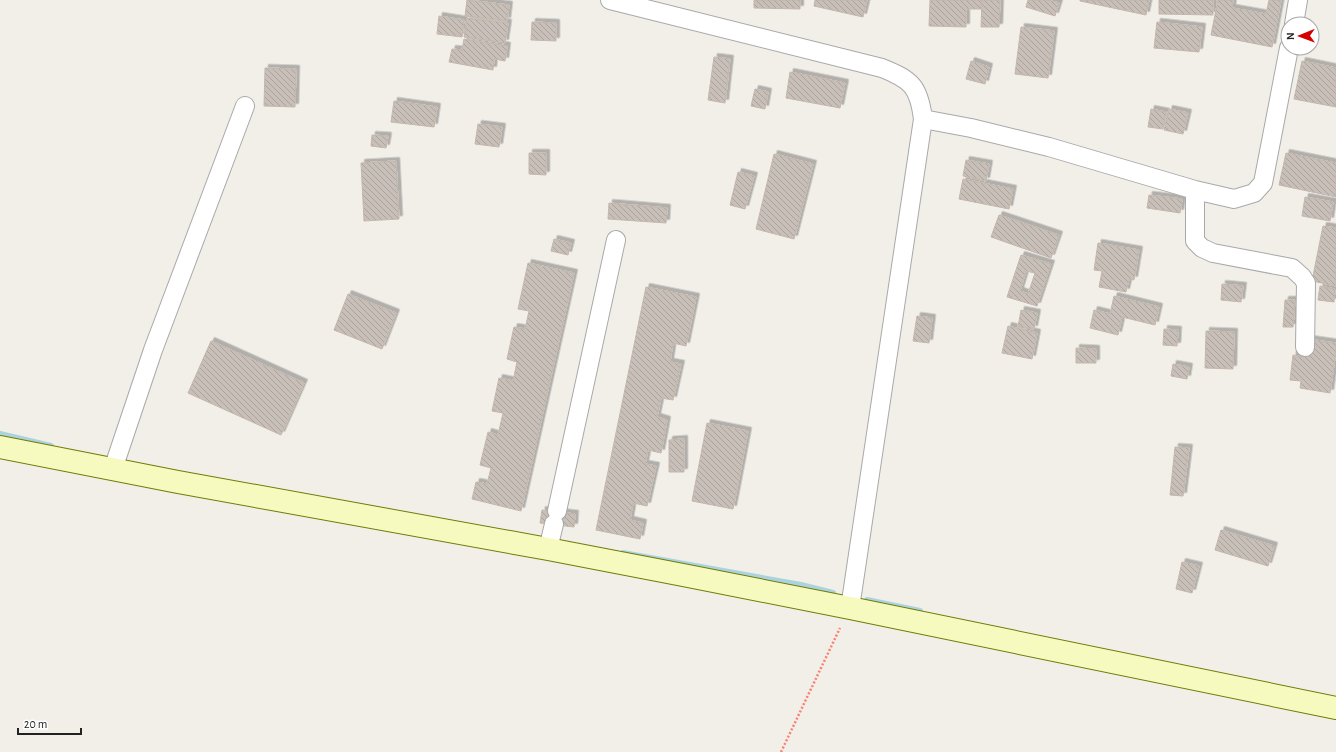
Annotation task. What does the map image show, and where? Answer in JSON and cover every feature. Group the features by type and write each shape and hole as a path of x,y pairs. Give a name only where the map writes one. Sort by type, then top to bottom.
{"street":[{"path":"610,0 882,68 899,75 914,86 921,102 923,119 850,608"},
{"path":"1295,16 1298,0"},
{"path":"923,119 971,128 1049,146 1195,190 1234,199 1254,193 1263,183 1287,56"},
{"path":"113,469 153,350 245,106"},
{"path":"1195,190 1195,241 1202,248 1213,253 1292,268 1302,277 1306,283 1305,347"},
{"path":"548,549 616,240"},
{"path":"0,447 548,549 850,608 1336,708"}],"path":[{"path":"781,752 850,608"}],"building":[{"path":"467,0 509,5 507,21 465,16"},
{"path":"754,0 800,0 800,9 754,8"},
{"path":"815,0 867,0 863,17 814,6"},
{"path":"930,0 981,0 981,9 966,9 966,27 929,26"},
{"path":"982,0 1000,0 999,27 981,27"},
{"path":"1028,0 1048,0 1059,3 1055,16 1026,7"},
{"path":"1080,0 1149,0 1146,15"},
{"path":"1159,0 1213,0 1213,15 1159,14"},
{"path":"1218,0 1233,0 1232,8 1266,14 1269,0 1281,0 1272,47 1211,35"},
{"path":"439,16 464,20 462,37 437,34"},
{"path":"467,18 508,23 505,43 464,37"},
{"path":"532,22 556,23 556,41 531,40"},
{"path":"1157,22 1202,27 1199,52 1154,48"},
{"path":"1021,27 1054,31 1048,78 1015,74"},
{"path":"464,39 507,46 505,61 494,59 493,70 449,62 452,49 462,50"},
{"path":"714,57 730,59 725,103 708,100"},
{"path":"971,61 989,67 985,84 966,79"},
{"path":"1302,61 1336,68 1336,107 1294,99"},
{"path":"265,68 296,69 295,107 264,106"},
{"path":"790,72 845,83 840,108 786,98"},
{"path":"755,89 768,92 765,109 751,106"},
{"path":"394,101 437,107 434,127 391,122"},
{"path":"1151,109 1166,112 1163,129 1148,127"},
{"path":"1169,109 1188,113 1183,134 1164,130"},
{"path":"478,124 502,127 499,147 475,144"},
{"path":"372,135 388,136 386,148 371,146"},
{"path":"529,153 546,153 546,175 529,174"},
{"path":"1286,153 1336,163 1336,197 1279,185"},
{"path":"774,154 813,164 794,239 756,229"},
{"path":"966,160 989,164 986,181 963,176"},
{"path":"396,161 399,219 364,221 361,163"},
{"path":"738,172 754,176 745,209 730,205"},
{"path":"963,179 1013,189 1009,209 959,199"},
{"path":"1149,195 1182,199 1180,213 1147,208"},
{"path":"1305,197 1333,202 1330,221 1302,216"},
{"path":"609,203 667,208 666,223 608,219"},
{"path":"999,215 1059,235 1051,258 991,237"},
{"path":"1323,226 1336,228 1336,286 1312,281"},
{"path":"554,239 571,243 568,255 551,251"},
{"path":"1098,243 1139,250 1134,280 1129,279 1126,292 1099,287 1102,271 1094,270"},
{"path":"1021,255 1051,264 1037,306 1007,297","holes":["1026,271 1035,273 1028,294 1020,291"]},
{"path":"528,263 574,273 521,511 472,499 476,482 487,484 491,468 480,465 488,432 498,435 503,413 492,411 499,378 513,381 517,362 507,359 514,327 525,329 529,311 518,309"},
{"path":"1222,284 1243,286 1241,302 1221,300"},
{"path":"1320,286 1335,289 1334,302 1318,300"},
{"path":"646,287 696,297 686,346 673,343 670,362 681,364 673,400 661,398 657,417 667,420 661,453 648,450 645,464 656,466 647,506 633,503 630,520 643,523 640,539 596,530"},
{"path":"348,294 396,313 382,349 334,330"},
{"path":"1114,296 1159,307 1155,325 1122,317 1118,335 1090,328 1094,310 1110,314"},
{"path":"1285,300 1295,300 1293,327 1283,327"},
{"path":"1021,310 1037,313 1034,329 1018,327"},
{"path":"917,316 932,318 929,343 913,341"},
{"path":"1008,326 1037,333 1032,359 1002,353"},
{"path":"1164,329 1178,330 1177,346 1163,345"},
{"path":"1206,331 1234,332 1233,369 1205,368"},
{"path":"1308,339 1336,343 1330,393 1300,388 1301,381 1290,380 1293,355 1306,357"},
{"path":"211,341 304,383 281,435 188,393"},
{"path":"1076,348 1096,349 1096,363 1076,363"},
{"path":"1173,364 1189,367 1187,379 1171,376"},
{"path":"707,423 748,431 733,509 692,501"},
{"path":"684,439 684,472 669,472 669,440"},
{"path":"1175,447 1189,448 1183,496 1170,495"},
{"path":"542,510 575,514 574,527 540,523"},
{"path":"1221,530 1274,546 1268,566 1215,550"},
{"path":"1182,562 1199,566 1192,593 1176,589"}],"waterway":[{"path":"0,434 51,446"},
{"path":"623,553 801,585 833,593"},
{"path":"867,600 920,611"}]}
